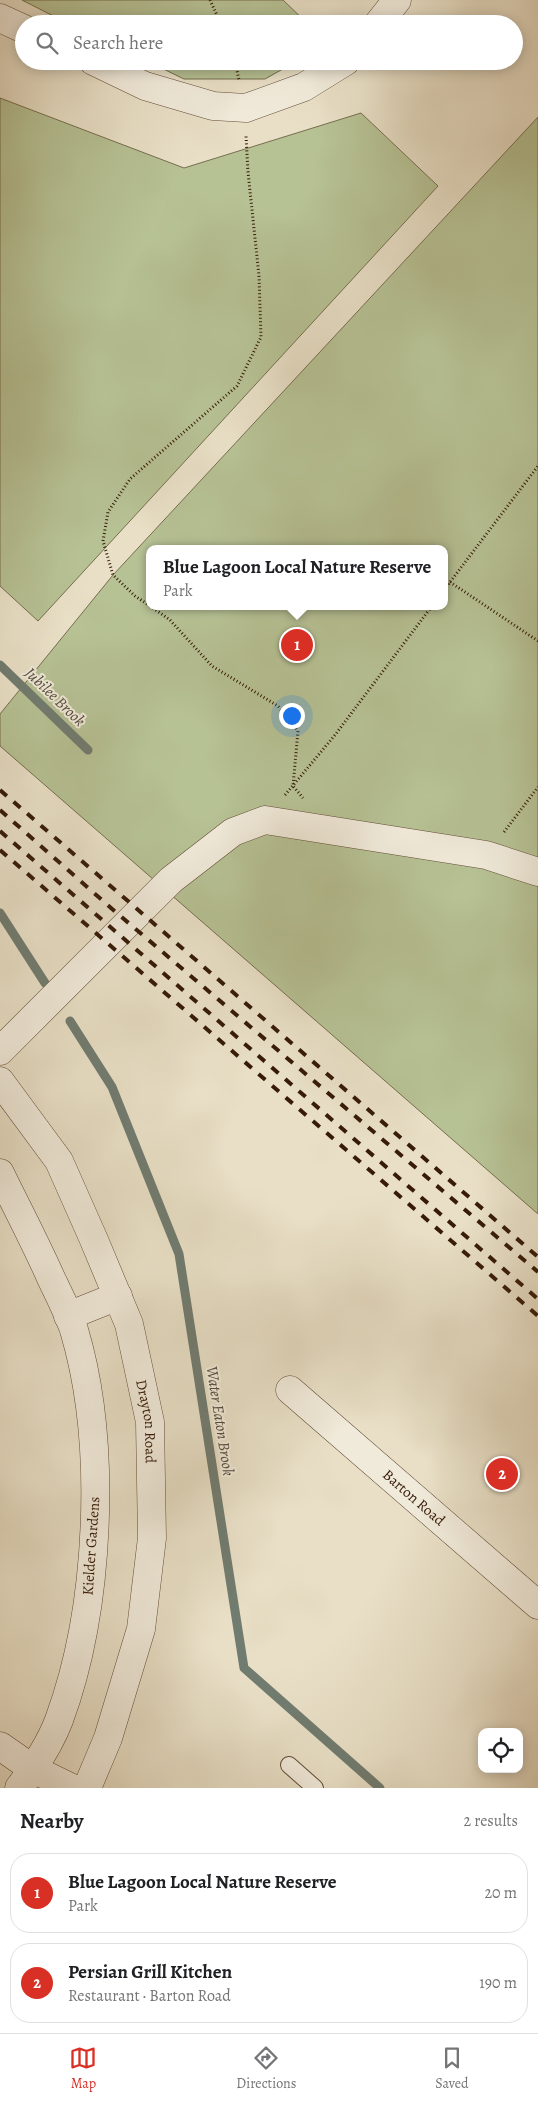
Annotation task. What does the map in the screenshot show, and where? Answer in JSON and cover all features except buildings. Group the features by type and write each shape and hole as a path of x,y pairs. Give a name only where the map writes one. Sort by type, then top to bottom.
{"street":[{"path":"385,15 397,0"},
{"path":"0,18 15,25"},
{"path":"112,70 145,86 213,106 246,108 304,87 331,70"},
{"path":"0,1051 171,880 233,832 266,820 486,856 538,872"},
{"name":"Drayton Road","path":"0,1081 59,1161 129,1324 150,1422 152,1538 141,1629 108,1738 87,1788"},
{"name":"Kielder Gardens","path":"0,1173 74,1329 87,1389 94,1469 93,1558 82,1640 59,1721 26,1779"},
{"path":"68,1316 118,1296"},
{"name":"Barton Road","path":"290,1390 538,1605"},
{"path":"0,1746 26,1779 72,1788"}],"lane":[{"path":"289,1765 315,1788"}],"path":[{"path":"210,0 217,15"},
{"path":"146,603 135,596 113,575 102,541 108,512 130,479 237,386 261,337 259,276 248,172 246,108 237,70"},
{"path":"448,585 538,466"},
{"path":"450,582 538,641"},
{"path":"156,610 170,620 212,666 278,706 298,730 293,786"},
{"path":"266,820 335,734 429,610"},
{"path":"486,856 538,787"}],"green space":[{"path":"22,0 283,0 299,15 51,15"},
{"path":"166,70 281,70 265,79 184,79"},
{"path":"0,98 184,168 361,113 438,186 38,621 0,586"},
{"path":"538,117 538,1214 0,746 0,714 113,575"}],"waterway":[{"name":"Jubilee Brook","path":"0,665 88,750"},
{"name":"Water Eaton Brook","path":"0,913 45,983"},
{"name":"Water Eaton Brook","path":"70,1021 112,1087 179,1254 244,1668 380,1788"}],"railway":[{"path":"0,790 538,1257"},
{"path":"0,810 111,908 538,1272"},
{"path":"0,831 538,1299"},
{"path":"0,850 538,1316"}],"place":[{"name":"Blue Lagoon Local Nature Reserve","path":"297,645"},
{"name":"Persian Grill Kitchen","path":"502,1474"}]}
